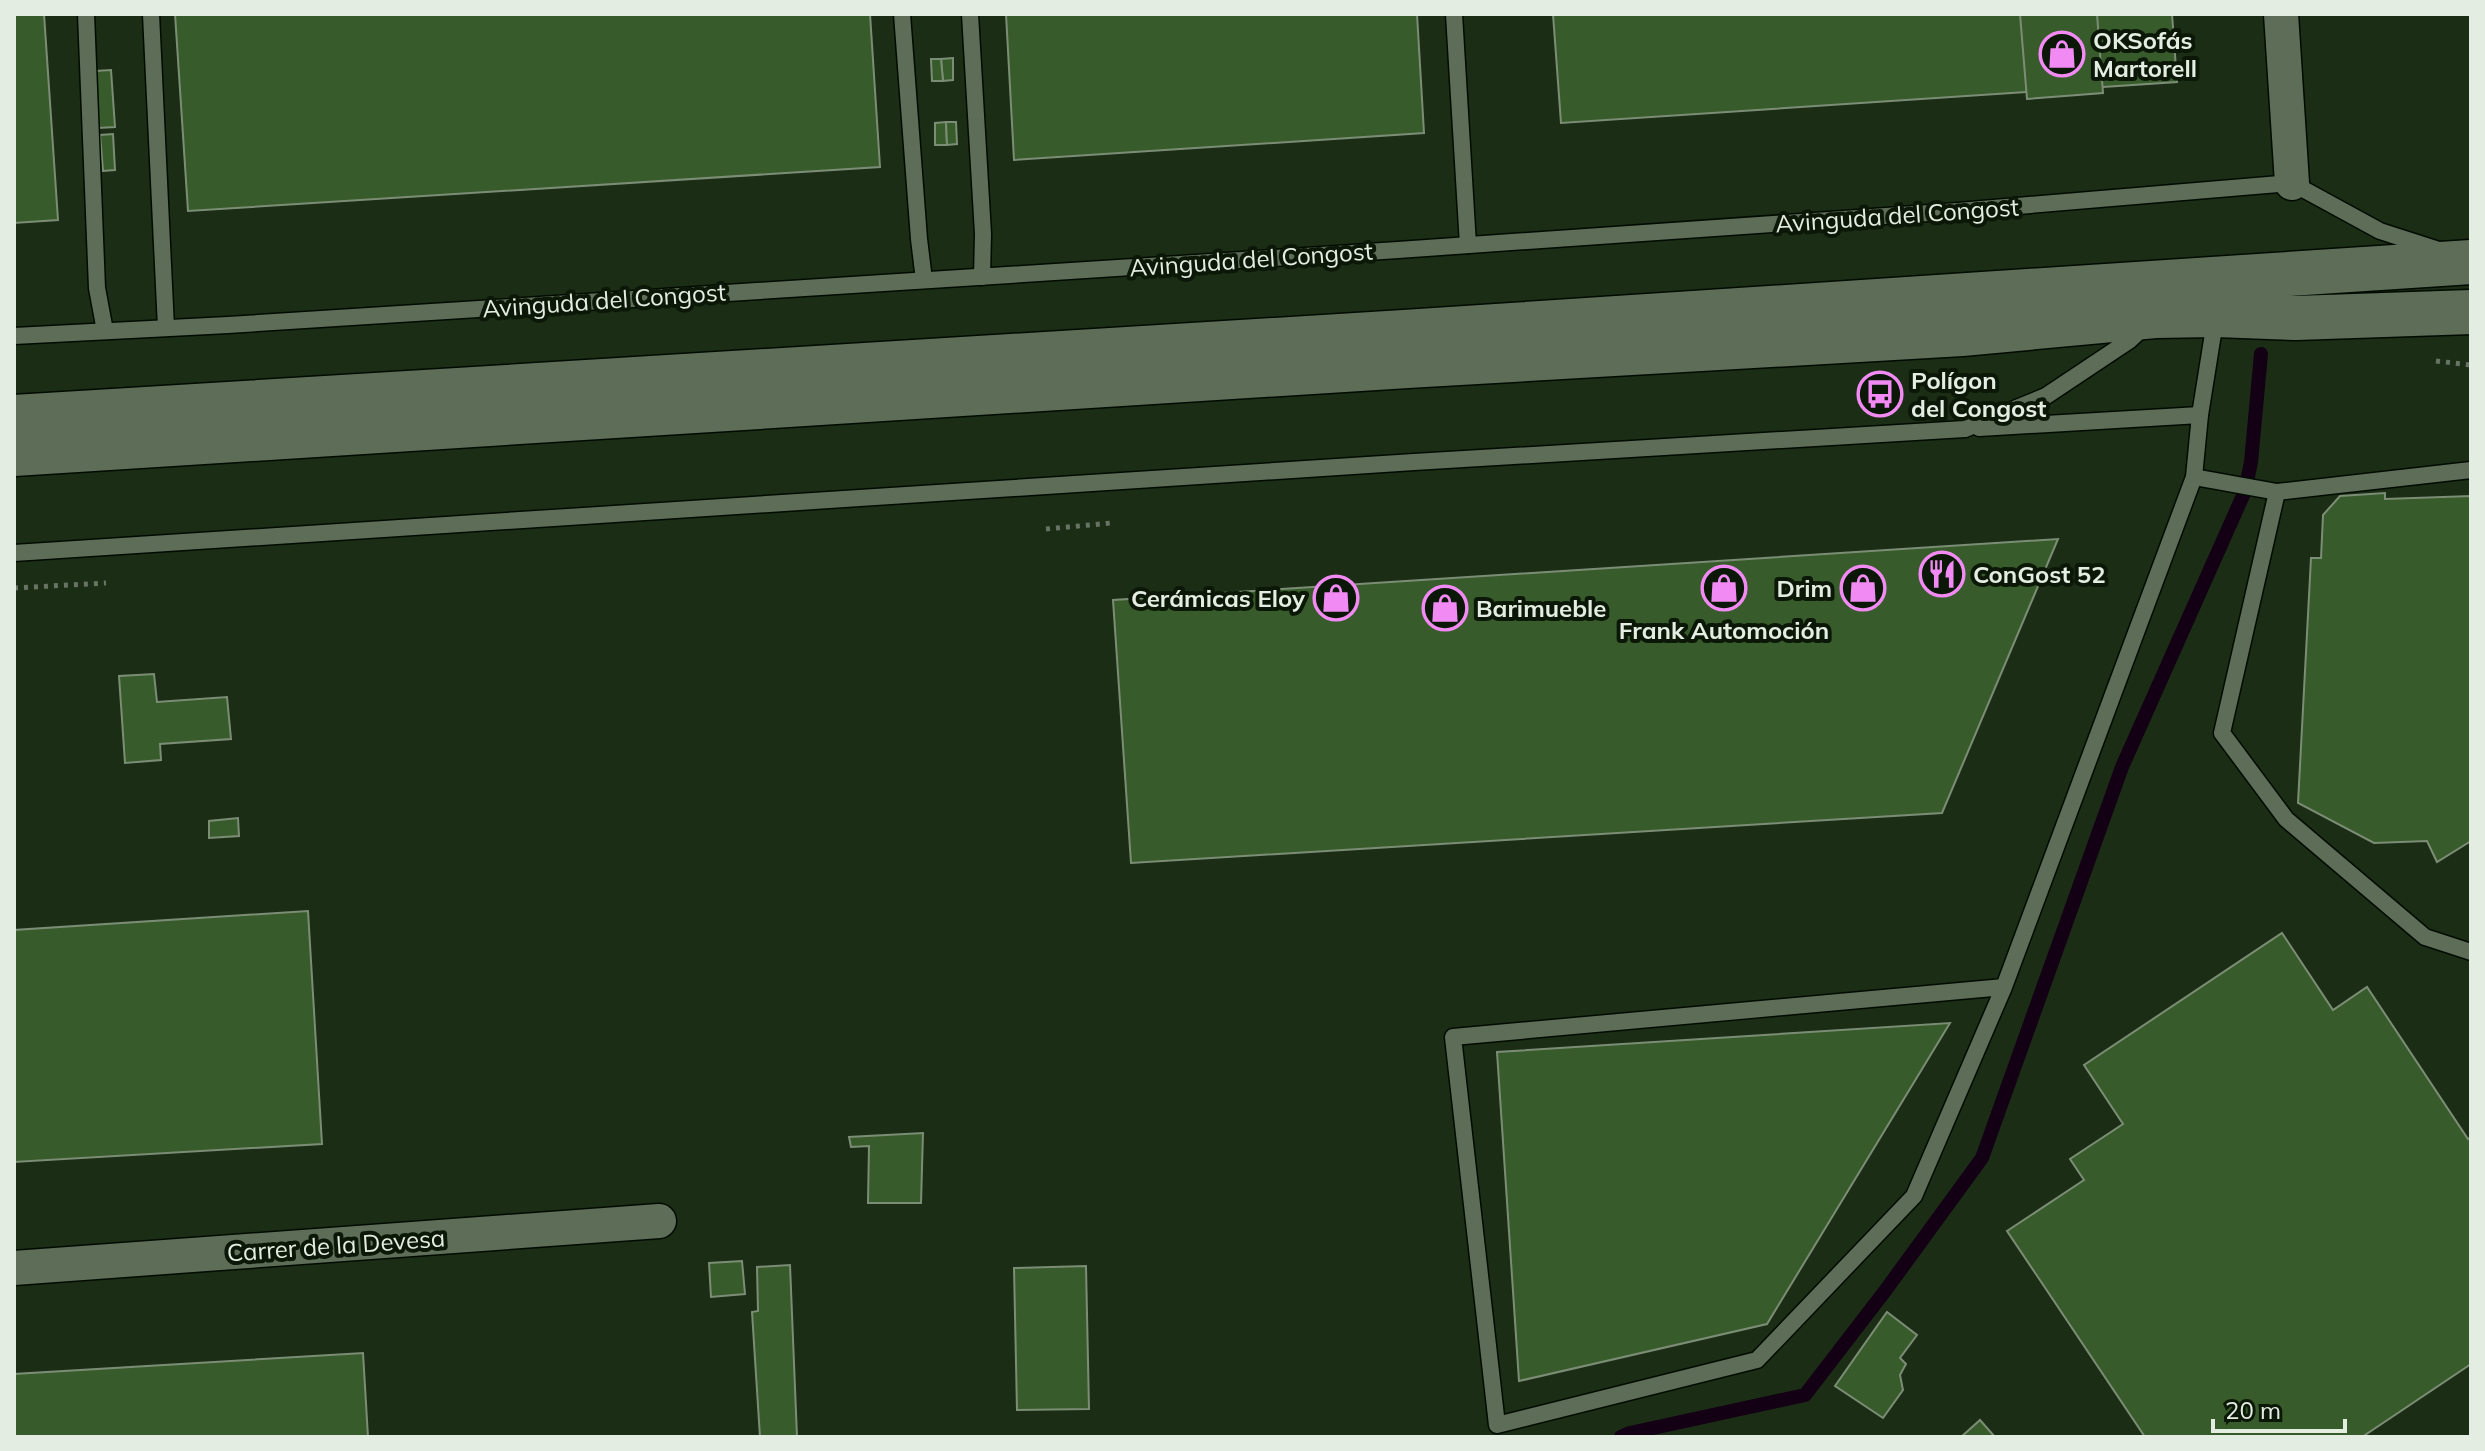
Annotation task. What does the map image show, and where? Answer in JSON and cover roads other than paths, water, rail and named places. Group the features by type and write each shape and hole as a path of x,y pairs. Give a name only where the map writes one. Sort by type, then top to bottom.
{"main road":[{"path":"14,417 1389,333 2471,261"},
{"path":"14,454 1948,335 2155,316 2270,317 2471,312"}],"street":[{"path":"2281,14 2292,183"},
{"name":"Carrer de la Devesa","path":"14,1268 659,1221"}],"lane":[{"path":"86,14 97,288 105,331"},
{"path":"151,14 166,328"},
{"path":"902,14 924,280"},
{"path":"970,14 983,234 982,277"},
{"path":"1454,14 1468,245"},
{"path":"2292,183 2380,231 2471,261"},
{"name":"Avinguda del Congost","path":"14,336 1468,245 1943,212 2292,183"},
{"path":"2004,987 1453,1037 1497,1425 1757,1360 1914,1196 2004,987 2194,477 2216,315"},
{"path":"1965,429 2046,396 2130,340 2155,316"},
{"path":"14,553 1429,461 2200,415"},
{"path":"2194,477 2277,492 2471,470"},
{"path":"2277,492 2222,733 2286,819 2425,937 2471,952"}],"waterway":[{"path":"1621,1437 1805,1395 1982,1158 2122,767 2245,491 2251,462 2261,354"}],"place":[{"name":"OKSofás Martorell","path":"2062,54"},
{"name":"Polígon del Congost","path":"1880,394"},
{"name":"ConGost 52","path":"1942,574"},
{"name":"Frank Automoción","path":"1724,588"},
{"name":"Drim","path":"1863,588"},
{"name":"Cerámicas Eloy","path":"1336,598"},
{"name":"Barimueble","path":"1445,608"}]}
